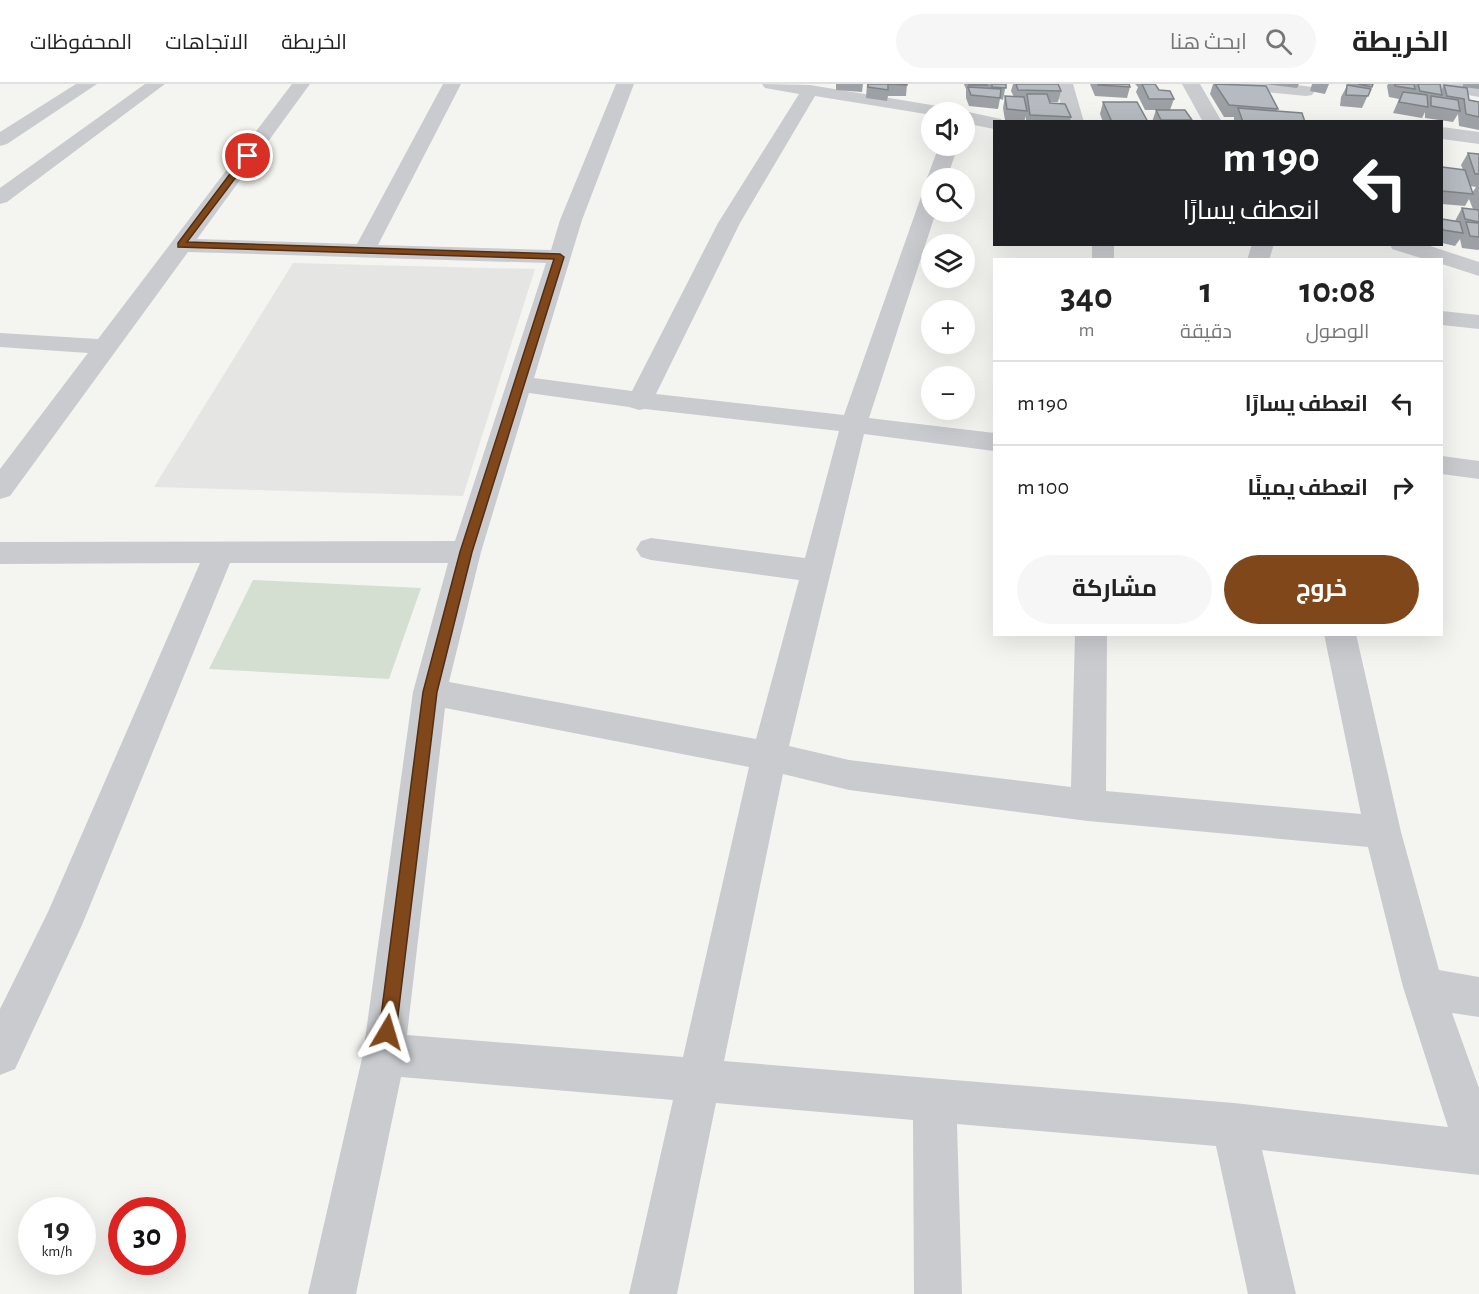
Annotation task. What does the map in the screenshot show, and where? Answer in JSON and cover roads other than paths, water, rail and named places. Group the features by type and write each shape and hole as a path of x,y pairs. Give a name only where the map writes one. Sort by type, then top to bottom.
{"street":[{"path":"0,140 88,84"},
{"path":"0,198 156,84"},
{"path":"0,489 301,84"},
{"path":"364,251 452,84"},
{"path":"332,1294 384,1054 430,692 466,552 571,220 625,84"},
{"path":"771,84 921,108"},
{"path":"1064,84 1074,120"},
{"path":"1191,84 1212,120"},
{"path":"1234,84 1306,91"},
{"path":"1434,84 1479,92"},
{"path":"639,402 800,87"},
{"path":"939,93 941,102"},
{"path":"975,119 993,123"},
{"path":"1443,133 1479,138"},
{"path":"653,1294 769,756 854,423 922,222"},
{"path":"181,245 560,257"},
{"path":"1406,246 1479,269"},
{"path":"1443,318 1479,321"},
{"path":"0,340 105,346"},
{"path":"520,384 639,402 854,423 993,442"},
{"path":"1443,465 1479,470"},
{"path":"651,549 816,571"},
{"path":"0,1054 62,925 220,552"},
{"path":"0,553 466,552"},
{"path":"1088,805 1091,636"},
{"path":"384,1054 1234,1125 1479,1152 1423,987 1383,832 1340,636"},
{"path":"430,692 769,756 849,774 1088,805 1383,832"},
{"path":"1423,987 1479,997"},
{"path":"936,1100 938,1294"},
{"path":"1234,1125 1272,1294"}]}
